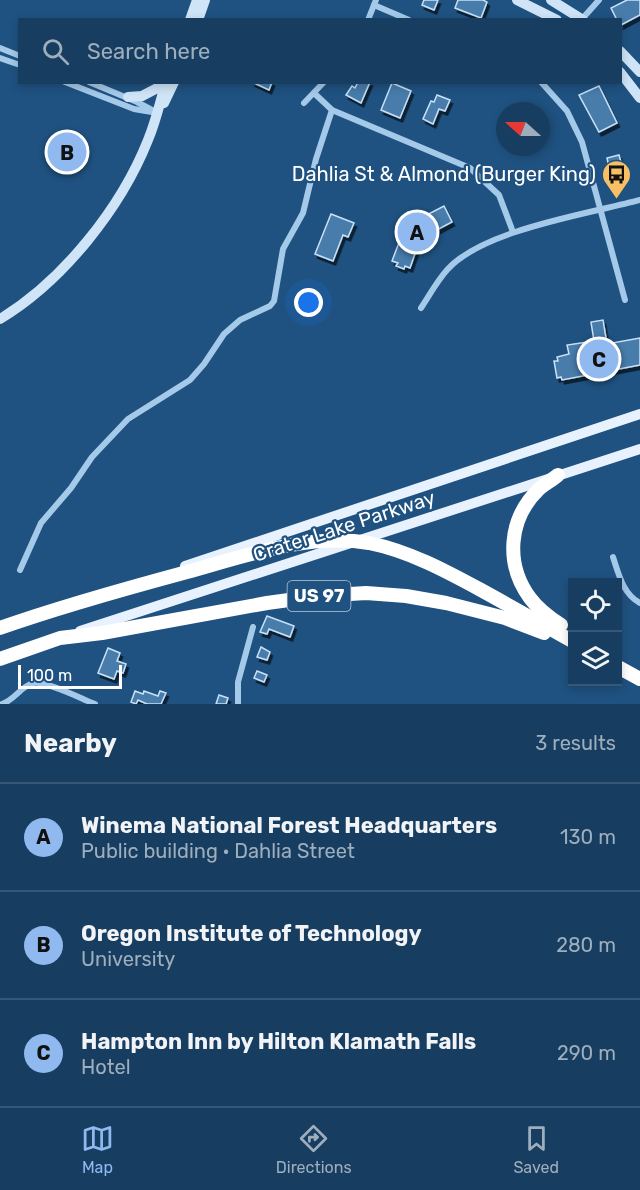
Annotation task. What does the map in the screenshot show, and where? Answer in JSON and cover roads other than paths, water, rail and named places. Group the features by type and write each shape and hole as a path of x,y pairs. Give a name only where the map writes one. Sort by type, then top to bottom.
{"highway":[{"path":"558,475 538,490 517,523 512,561 519,581 530,600 570,632"},
{"path":"0,628 105,594 294,544 339,541 369,543 438,567 568,638"},
{"name":"US 97","path":"0,659 60,638 102,633 267,603 318,596 366,593 406,596 480,611 505,618 568,644"},
{"path":"622,669 640,679"}],"main road":[{"name":"Crater Lake Parkway","path":"105,594 640,414"},
{"name":"Crater Lake Parkway","path":"60,638 640,449"}],"street":[{"path":"191,18 197,0"},
{"path":"199,18 205,0"},
{"path":"517,0 553,18"},
{"path":"551,0 581,18"},
{"path":"584,18 599,0"},
{"path":"369,18 375,2 405,18"},
{"path":"0,48 18,55"},
{"path":"622,52 640,72"},
{"path":"0,58 18,64"},
{"path":"622,73 640,98"},
{"path":"70,84 134,109 158,113"},
{"path":"94,84 158,113"},
{"path":"128,98 142,96 166,84"},
{"path":"0,319 38,291 71,260 123,191 136,167 168,84"},
{"path":"304,103 322,84"},
{"path":"543,84 567,111 582,142 625,300"},
{"path":"314,93 332,110 470,168 499,195 513,232"},
{"path":"20,570 41,524 92,457 128,419 190,380 224,334 240,320 270,306 274,301 283,249 303,213 316,159 332,110"},
{"path":"421,308 447,269 479,246 513,232 640,200"},
{"path":"613,557 620,580 631,598 640,603"},
{"path":"238,704 238,682 252,627"},
{"path":"2,704 11,701 23,688 34,683 95,704"}],"place":[{"name":"Oregon Institute of Technology","path":"67,152"},
{"name":"Dahlia St & Almond (Burger King)","path":"617,200"},
{"name":"Winema National Forest Headquarters","path":"417,232"},
{"name":"Hampton Inn by Hilton Klamath Falls","path":"599,359"}]}
